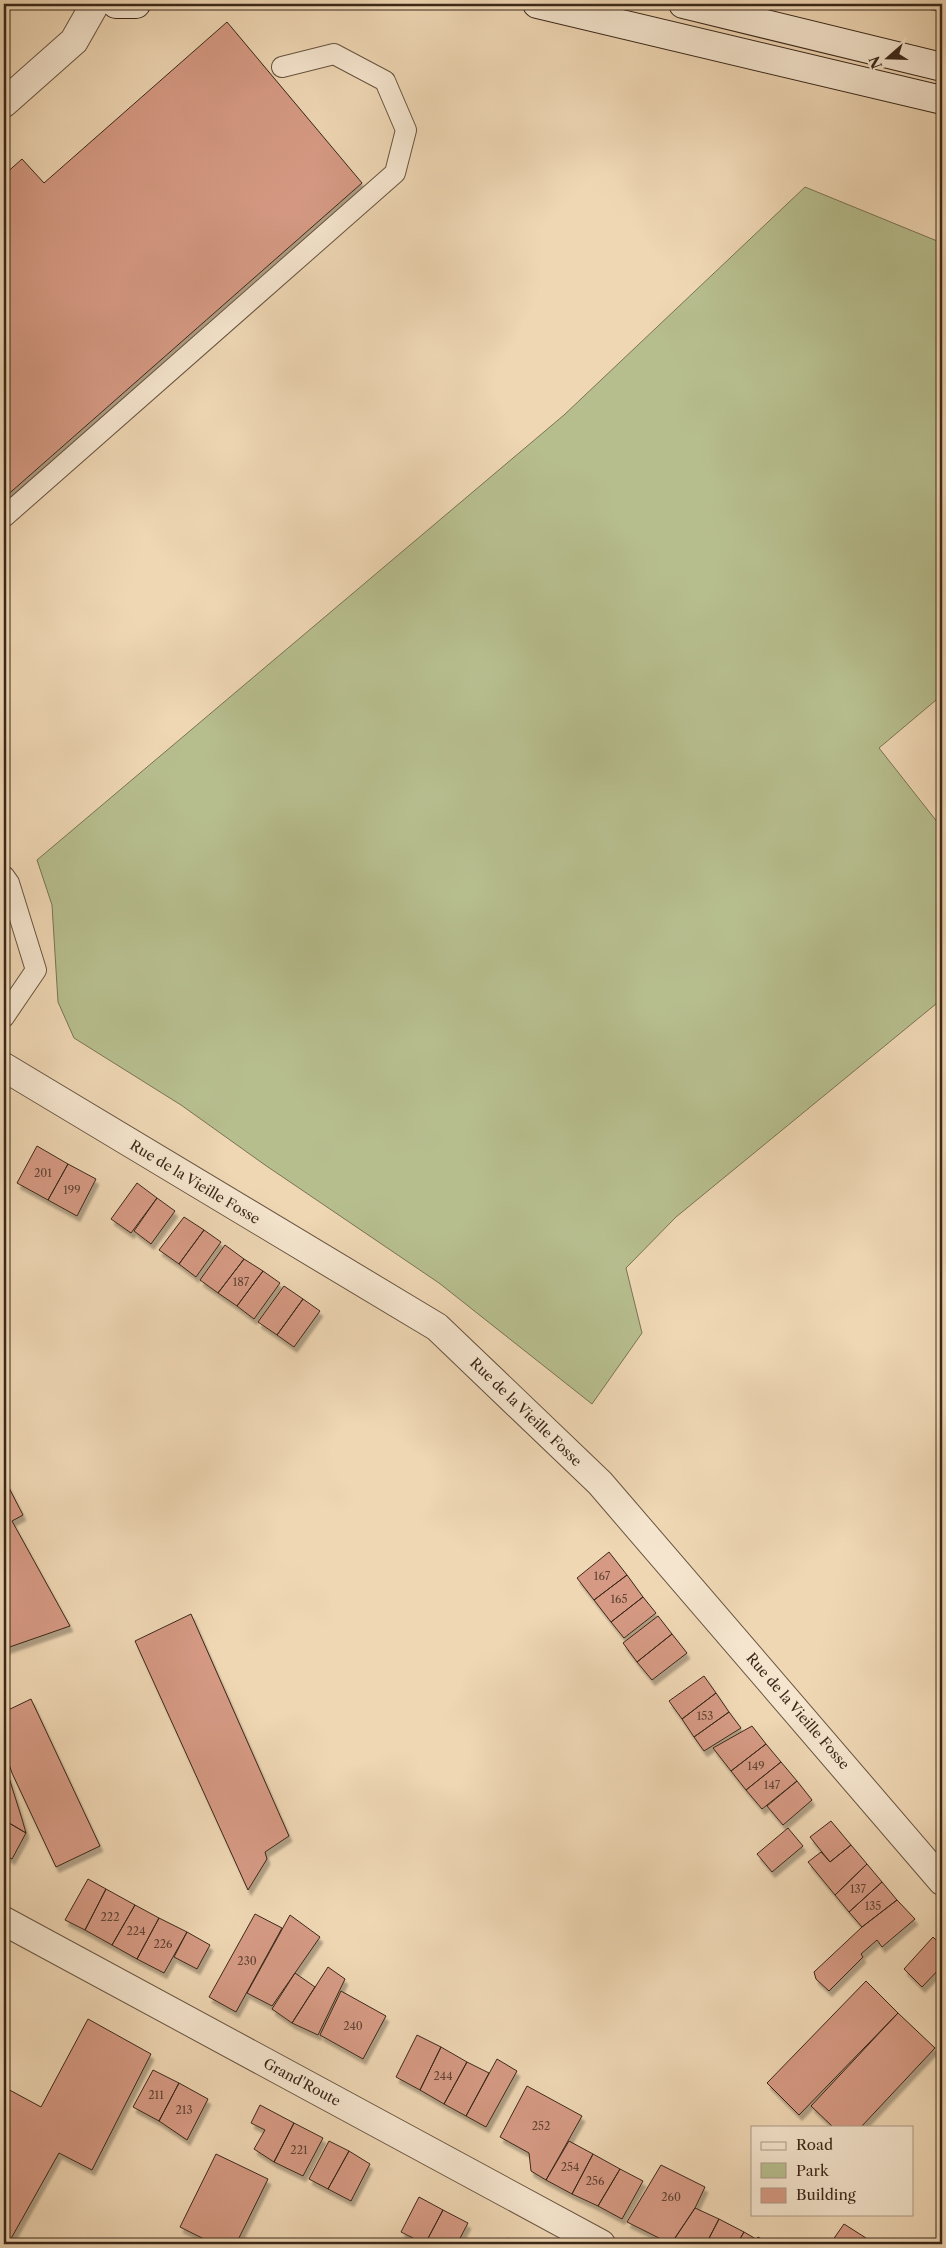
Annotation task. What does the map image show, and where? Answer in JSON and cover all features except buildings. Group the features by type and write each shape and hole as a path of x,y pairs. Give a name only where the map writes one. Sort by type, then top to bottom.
{"street":[{"path":"4,103 74,41 95,4"},
{"path":"116,4 136,4"},
{"path":"536,4 942,100"},
{"path":"683,4 942,67"},
{"name":"Rue de la Vieille Fosse","path":"4,1067 437,1327 600,1483 942,1881"},
{"name":"Grand'Route","path":"4,1921 601,2244"}],"lane":[{"path":"4,517 395,173 406,130 385,81 334,54 282,67"},
{"path":"4,876 9,883 36,970 4,1017"}],"green space":[{"path":"805,187 942,243 942,695 879,748 942,828 942,999 676,1217 626,1268 642,1333 592,1404 439,1283 265,1165 181,1105 74,1038 58,1002 52,905 37,860 564,415"}],"water":[{"path":"901,4 942,4 942,12"}]}
